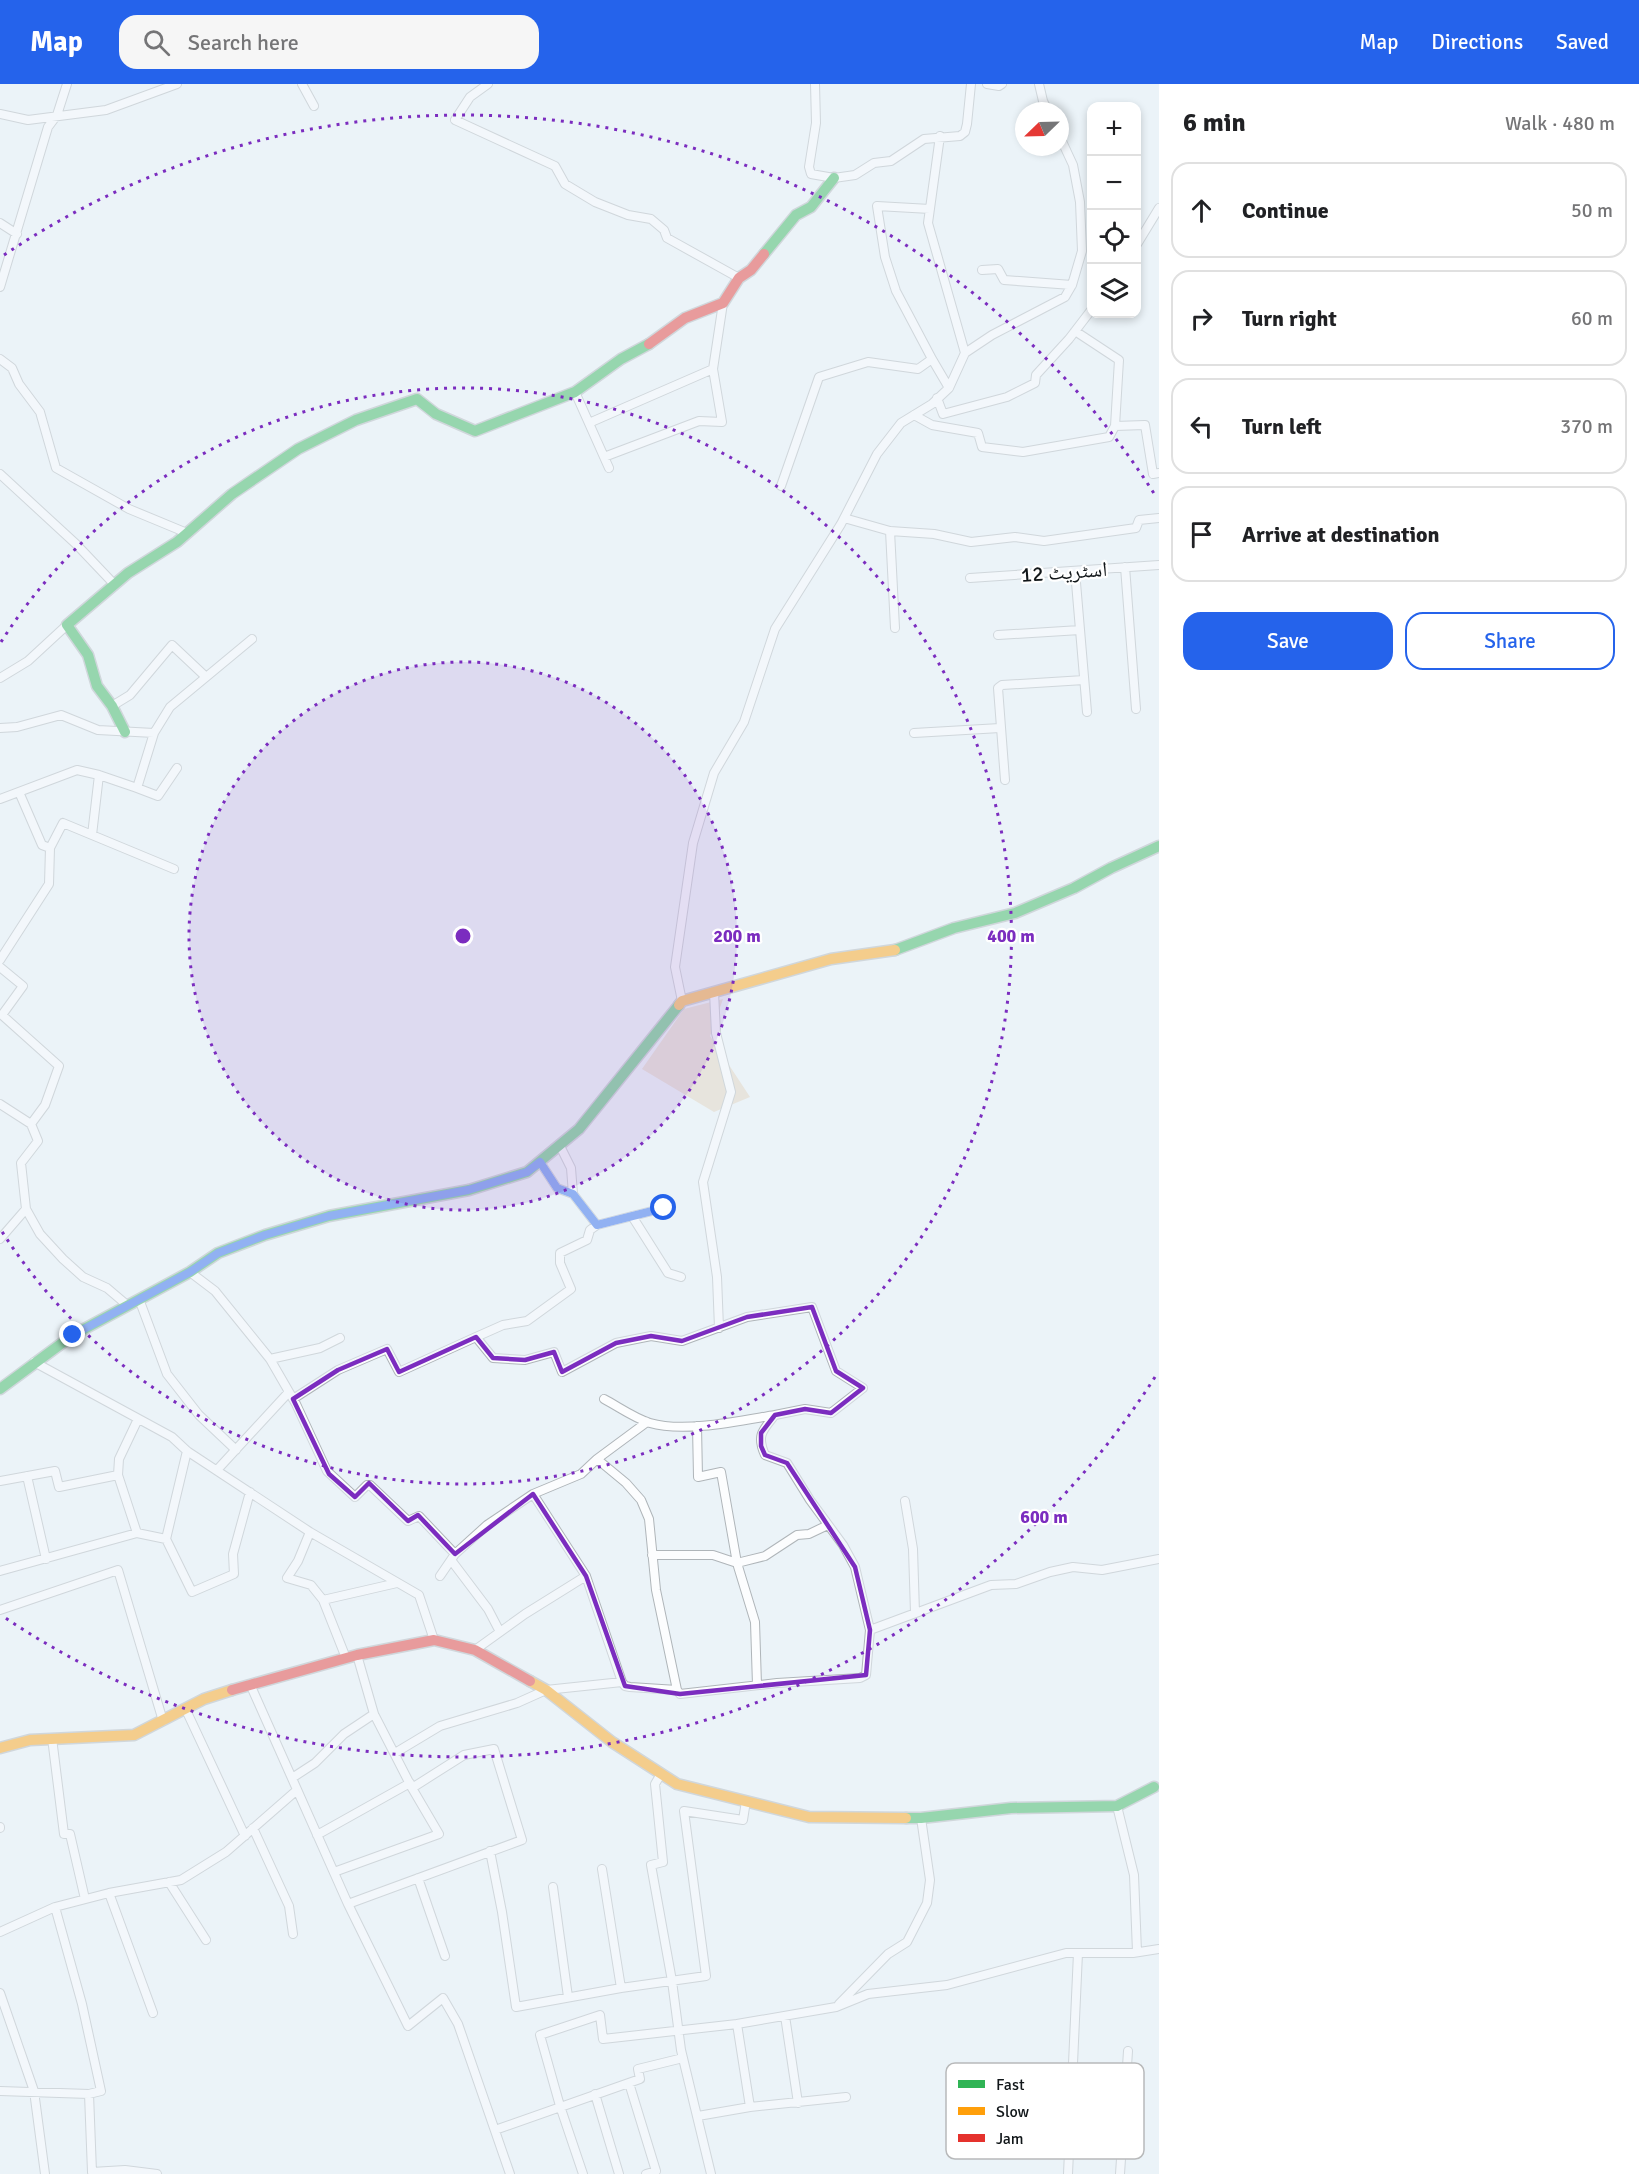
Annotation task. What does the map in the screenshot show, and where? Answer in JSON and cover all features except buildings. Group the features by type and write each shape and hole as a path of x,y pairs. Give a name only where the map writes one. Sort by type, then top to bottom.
{"street":[{"path":"0,286 48,127 57,116 67,84"},
{"path":"0,114 28,120 106,110 177,84"},
{"path":"302,84 314,106"},
{"path":"488,84 470,97 455,120 555,166 565,184 595,202 628,215 651,219 664,230 667,238 739,278"},
{"path":"815,84 816,123 809,167 811,174 815,176 834,178 855,175 874,163 891,161 924,139 960,136 965,132 971,84"},
{"path":"987,84 999,86 1002,84"},
{"path":"1039,84 1044,102"},
{"path":"940,136 928,223 965,353"},
{"path":"682,1001 675,967 693,843 714,773 744,722 775,630 844,518 877,454 901,423 938,399 949,388 965,353 992,335 1065,297 1072,285 1082,251 1080,202 1073,165 1069,156"},
{"path":"604,457 699,421 722,422 713,369 723,303 739,278 752,270 796,214 811,207 834,178"},
{"path":"930,209 877,206 885,257 896,291 949,388"},
{"path":"1141,239 1159,208"},
{"path":"0,223 17,234"},
{"path":"982,270 998,269 1004,280 1072,285"},
{"path":"0,678 27,661 128,573 177,542 232,494 298,449 356,420 417,399 436,414 475,431 575,392 621,359 654,342 685,318 723,303"},
{"path":"938,399 943,414 1007,397 1035,383 1036,375 1087,315"},
{"path":"914,415 932,425 978,434 982,447 1023,452 1109,437 1115,426 1119,360 1075,331"},
{"path":"0,358 12,368 19,384 40,412 56,468 129,509 187,533"},
{"path":"781,486 819,377 868,362 918,369 932,359"},
{"path":"589,423 713,369"},
{"path":"575,392 609,468"},
{"path":"1115,426 1145,425 1153,474 1159,473"},
{"path":"0,474 76,544 114,584"},
{"path":"844,518 890,531 934,534 970,542 1016,537 1044,541 1136,528 1139,520 1159,518"},
{"path":"890,531 896,628"},
{"name":"اسٹریٹ 12","path":"970,578 1159,565"},
{"path":"1125,567 1136,709"},
{"path":"1075,571 1087,712"},
{"path":"67,625 88,655 97,686 112,706 125,732"},
{"path":"998,635 1080,630"},
{"path":"137,788 154,733 170,707 252,639"},
{"path":"112,706 130,694 172,645 206,677"},
{"path":"1005,780 997,692 1002,685 1084,680"},
{"path":"0,728 17,727 61,715 98,730 154,733"},
{"path":"914,733 1000,728"},
{"path":"0,799 77,770 99,775 158,796 177,768"},
{"path":"92,835 99,775"},
{"path":"19,792 42,844 50,848"},
{"path":"0,960 49,884 50,848 63,823 174,869"},
{"path":"0,1389 73,1335 190,1272 218,1253 265,1235 329,1216 468,1190 527,1172 579,1129 682,1001 831,959 888,952 954,928 1015,913 1074,888 1159,846"},
{"path":"0,967 23,986 2,1015 59,1066 45,1105 31,1124"},
{"path":"714,992 716,1034 731,1092 703,1182 716,1267 719,1328"},
{"path":"0,1104 31,1124 38,1141 21,1163 26,1209 40,1234 83,1277 107,1288 127,1305"},
{"path":"560,1146 571,1168 573,1194"},
{"path":"540,1162 557,1188 573,1194 597,1225"},
{"path":"218,1470 290,1396 338,1370 387,1348 399,1372 503,1326 526,1321 571,1289 560,1263 560,1253 587,1240 590,1230 597,1225 664,1208"},
{"path":"0,1239 26,1209"},
{"path":"632,1216 668,1273 681,1277"},
{"path":"190,1272 215,1291 270,1359 329,1474 355,1497 370,1485 408,1521 419,1516 453,1557 488,1609 500,1632"},
{"path":"139,1299 167,1374 199,1415 236,1450"},
{"path":"476,1337 493,1358 525,1360 554,1352 562,1372 616,1343 651,1336 682,1341 747,1317 812,1307 836,1371 863,1388 831,1413 806,1409 697,1426 658,1425 647,1422 604,1399"},
{"path":"270,1359 320,1348 340,1338"},
{"path":"34,1362 172,1437 187,1451 310,1532 419,1595 434,1640"},
{"path":"597,1459 626,1483 641,1500 649,1519 656,1590 677,1690 680,1694 757,1685 860,1678 866,1675 870,1630 855,1567 843,1545 810,1500 788,1463 765,1455 761,1446 761,1433 775,1415"},
{"path":"137,1533 118,1475 119,1459 138,1419"},
{"path":"440,1576 453,1557 487,1525 533,1494 581,1474 597,1459 647,1422"},
{"path":"697,1426 698,1477 721,1472 737,1563 755,1622 757,1685"},
{"path":"187,1451 166,1539 192,1592 234,1574 233,1554 250,1492"},
{"path":"0,1481 55,1471 59,1486 118,1475"},
{"path":"27,1476 46,1559"},
{"path":"533,1494 585,1576 622,1682 625,1686 630,1687 677,1690"},
{"path":"905,1501 913,1549 915,1613"},
{"path":"652,1555 713,1555 737,1563 765,1556 797,1536 809,1534 828,1525"},
{"path":"310,1532 298,1561 287,1578 311,1585 323,1600 352,1657 374,1714 439,1834 334,1872"},
{"path":"0,1571 137,1533 166,1539"},
{"path":"870,1630 991,1585 1016,1584 1073,1567 1102,1570 1159,1559"},
{"path":"0,1610 118,1570 163,1720"},
{"path":"475,1650 585,1576"},
{"path":"323,1600 398,1582"},
{"path":"0,1748 30,1740 134,1735 204,1699 250,1684 352,1657 434,1640 475,1650 546,1690 612,1742 677,1784 809,1817 921,1818 1011,1808 1117,1806 1154,1787"},
{"path":"395,1753 440,1726 517,1703 546,1690 622,1682"},
{"path":"250,1684 348,1904 408,2026 443,1998 458,2024 510,2174"},
{"path":"186,1710 245,1836"},
{"path":"292,1778 315,1763 344,1734 374,1714"},
{"path":"52,1738 64,1834 70,1834 85,1899"},
{"path":"317,1835 411,1786 464,1755 494,1749 522,1840 348,1904"},
{"path":"661,1774 655,1784 663,1862 651,1865 683,2058 711,2174"},
{"path":"0,1932 55,1907 109,1893 181,1880 226,1852 297,1790"},
{"path":"490,1851 502,1912 516,2007 621,1988 706,1976 684,1811 743,1820 746,1801"},
{"path":"1117,1806 1134,1875 1137,1952"},
{"path":"836,2007 888,1954 907,1942 927,1904 930,1880 921,1818"},
{"path":"253,1828 289,1906 292,1934"},
{"path":"602,1869 621,1988"},
{"path":"418,1878 445,1956"},
{"path":"169,1882 206,1940"},
{"path":"553,1887 568,1998"},
{"path":"109,1893 153,2013"},
{"path":"0,2091 89,2094 102,2091 82,2004 55,1907"},
{"path":"583,2174 560,2106 540,2035 600,2015 603,2039 737,2024 836,2007 868,1994 946,1985 1066,1953 1137,1952 1159,1949"},
{"path":"1073,2063 1078,1953"},
{"path":"0,1993 34,2091 45,2174"},
{"path":"785,2016 798,2103"},
{"path":"737,2024 750,2108"},
{"path":"1127,2063 1128,2051"},
{"path":"495,2130 640,2079 638,2069 683,2058"},
{"path":"629,2083 656,2171 646,2174"},
{"path":"89,2094 92,2172 125,2170 157,2174"},
{"path":"595,2094 619,2174"},
{"path":"698,2116 846,2097"},
{"path":"1068,2174 1069,2159"},
{"path":"1120,2174 1121,2159"}],"highlighted area":[{"path":"812,1307 836,1371 863,1388 831,1413 805,1409 775,1415 761,1433 761,1446 765,1455 787,1463 855,1567 870,1630 866,1675 680,1694 625,1686 586,1576 533,1494 455,1554 418,1515 408,1521 369,1483 355,1497 329,1474 293,1399 338,1370 387,1349 399,1372 476,1337 493,1358 525,1360 554,1352 562,1372 616,1343 651,1336 682,1341 747,1317"}],"shaded area":[{"path":"723,999 710,1036 750,1097 714,1112 642,1069 684,1009"}],"traffic: fast":[{"path":"764,254 796,215 811,207 834,178"},
{"path":"125,732 112,706 97,686 88,655 67,625 128,573 177,542 232,494 298,449 356,420 417,399 436,414 475,431 575,392 621,359 649,344"},
{"path":"895,950 954,928 1015,913 1074,888 1159,846"},
{"path":"0,1389 73,1335 190,1272 218,1253 265,1235 329,1216 469,1190 527,1172 579,1129 679,1005"},
{"path":"906,1818 1011,1808 1117,1806 1154,1787"}],"traffic: slow":[{"path":"679,1005 682,1001 831,959 895,950"},
{"path":"530,1681 546,1690 612,1742 677,1784 809,1817 906,1818"},
{"path":"0,1748 30,1740 134,1735 204,1699 232,1690"}],"traffic: jam":[{"path":"649,344 685,318 723,303 739,278 751,270 764,254"},
{"path":"232,1690 357,1655 434,1640 475,1650 530,1681"}],"route":[{"path":"73,1335 190,1272 218,1253 265,1235 329,1216 468,1190 527,1172 540,1162 557,1188 573,1194 597,1225 664,1208"}]}
